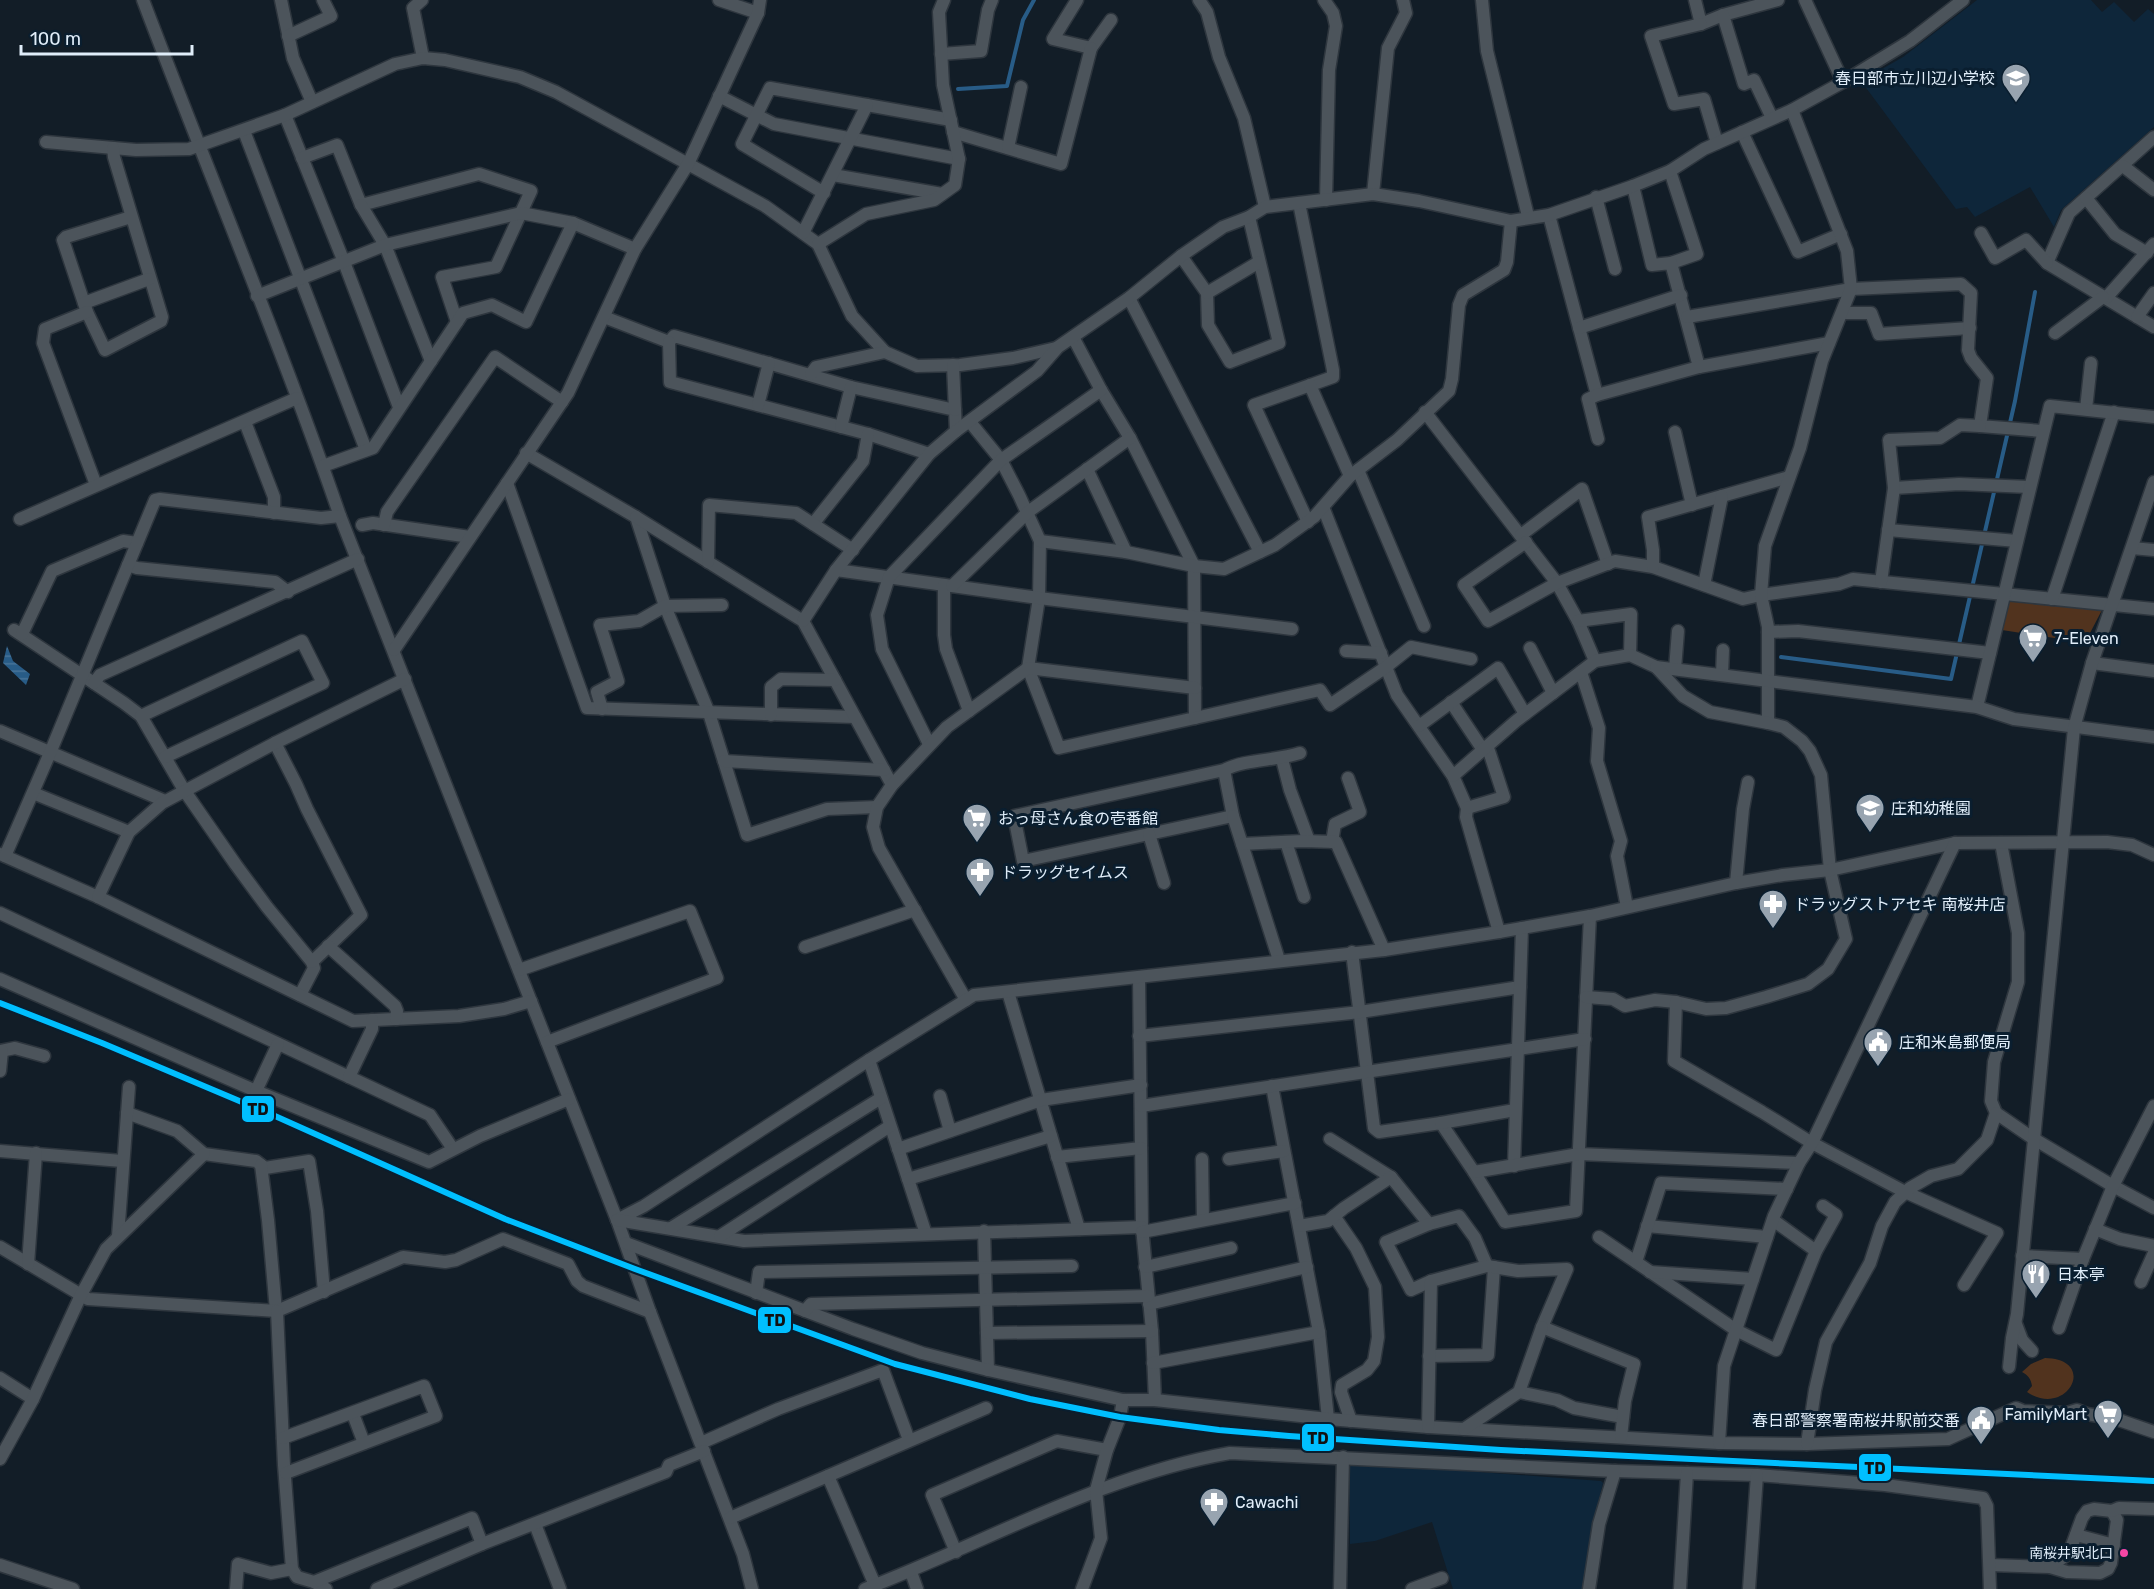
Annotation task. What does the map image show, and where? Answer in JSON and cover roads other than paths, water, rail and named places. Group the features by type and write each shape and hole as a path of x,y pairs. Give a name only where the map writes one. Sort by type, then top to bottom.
{"street":[{"path":"143,0 323,466 340,516 626,1243 650,1312 750,1572 752,1589"},
{"path":"281,0 293,58 312,102"},
{"path":"288,36 331,16 323,0"},
{"path":"422,0 413,8 423,58"},
{"path":"719,0 758,13"},
{"path":"394,650 568,393 635,249 688,164 758,13 760,0"},
{"path":"818,244 866,214 934,200 955,185 959,159 943,85 941,54 939,12 944,0"},
{"path":"941,54 981,51 988,10 993,0"},
{"path":"1077,0 1053,39 1091,48"},
{"path":"1199,0 1207,12 1219,57 1244,118 1265,207"},
{"path":"1324,0 1333,13 1336,26 1329,70 1326,200"},
{"path":"1373,194 1388,48 1406,13 1403,0"},
{"path":"1482,0 1487,51 1528,216"},
{"path":"1695,0 1701,24"},
{"path":"1717,143 1704,99 1674,104 1651,36 1701,24 1723,15 1778,0"},
{"path":"1805,0 1843,82"},
{"path":"803,621 836,570 930,454 956,431 1037,371 1058,347 1129,298 1181,256 1223,228 1265,207 1373,194 1419,201 1511,221 1528,216 1549,215 1670,171 1717,143 1792,110 1910,41 1963,0"},
{"path":"1723,15 1744,84 1754,80 1772,118"},
{"path":"824,193 742,144 770,88 867,105 952,126 1008,148 1061,164 1091,48 1111,20"},
{"path":"46,142 136,150 189,149 285,115 386,68 423,58 445,60 520,76 556,92 765,206 818,244 852,316 885,352 917,366 953,365 1013,358 1058,347"},
{"path":"1008,148 1021,87"},
{"path":"719,96 774,124 959,159"},
{"path":"803,233 867,105"},
{"path":"1768,723 1768,632 1761,595 1765,546 1800,448 1822,362 1851,290 1847,251 1792,110"},
{"path":"285,115 399,407"},
{"path":"244,131 366,450"},
{"path":"1742,132 1798,252 1841,234"},
{"path":"2047,263 2069,213 2154,137"},
{"path":"302,158 338,145 361,205 385,244 430,361"},
{"path":"113,148 131,218 162,317 161,321 105,350 85,308 63,240 66,237 131,218"},
{"path":"2123,166 2154,190"},
{"path":"1633,186 1652,265 1671,263 1697,254 1670,171"},
{"path":"361,205 480,174 531,191 496,267 442,277 457,322"},
{"path":"833,175 942,194"},
{"path":"1596,197 1616,269"},
{"path":"2055,333 2104,298 2151,249 2115,234 2086,198"},
{"path":"1299,203 1333,377 1254,405 1308,522"},
{"path":"257,296 385,244 521,213 573,223 635,249"},
{"path":"1549,215 1597,395"},
{"path":"1181,256 1207,293 1208,326 1230,362 1279,343 1249,217"},
{"path":"1040,541 1126,552 1194,566 1224,569 1275,545 1308,522 1354,473 1397,440 1449,391 1462,295 1504,270 1507,262 1511,221"},
{"path":"323,466 373,448 463,313 492,305 526,322 573,223"},
{"path":"1981,233 1995,258 2026,240 2047,263 2154,327"},
{"path":"1207,293 1259,262"},
{"path":"1671,263 1682,296 1699,367"},
{"path":"96,485 42,336 45,329 149,279"},
{"path":"1687,317 1851,290 1961,284 1971,293 1968,350 1971,358 1987,378 1980,426"},
{"path":"2137,317 2154,293"},
{"path":"1579,328 1682,296"},
{"path":"1129,298 1260,552"},
{"path":"1842,313 1870,313 1879,334 1970,328"},
{"path":"604,317 669,342"},
{"path":"930,454 868,434 670,382 669,342 674,336 851,387 955,410"},
{"path":"1073,337 1130,438 1194,566 1195,718"},
{"path":"1598,439 1588,399 1597,395 1699,367 1829,343"},
{"path":"811,374 816,367 885,352"},
{"path":"384,525 387,512 495,357 562,402"},
{"path":"758,405 769,363"},
{"path":"2086,409 2091,363"},
{"path":"953,365 956,431"},
{"path":"1310,385 1354,473 1424,626"},
{"path":"840,427 851,387"},
{"path":"929,744 882,649 877,615 889,577 1001,460 1101,390"},
{"path":"20,519 297,398"},
{"path":"1977,706 2042,431 2050,406 2154,417"},
{"path":"1425,412 1557,583 1578,621 1595,661"},
{"path":"2052,599 2114,412"},
{"path":"245,422 274,497 274,513"},
{"path":"970,422 1001,460 1040,541 1039,598 1028,668 1059,748 1320,690 1330,705 1411,647 1471,659"},
{"path":"1881,582 1894,488 1889,440 1940,438 1960,425 2042,431"},
{"path":"1675,432 1692,505"},
{"path":"813,524 864,461 868,434"},
{"path":"969,711 946,650 944,635 948,586 1028,512 1130,438"},
{"path":"526,453 636,517 803,621 892,785"},
{"path":"1087,469 1126,552"},
{"path":"1653,567 1648,517 1789,477"},
{"path":"507,483 587,708 855,717"},
{"path":"1894,488 1959,484 2029,488"},
{"path":"2009,1367 2016,1324 2074,728 2092,663 2154,485"},
{"path":"1608,564 1582,489 1464,585 1488,621 1557,583 1608,564 1615,561 1653,567 1743,599 1839,584 1852,579 2154,609"},
{"path":"1704,585 1722,496"},
{"path":"340,516 321,519 155,500 33,793 2,855 98,897 353,1021 459,1016 504,1009 531,1001"},
{"path":"708,562 709,505 796,513 853,550"},
{"path":"1323,507 1397,695 1453,776 1467,808 1466,817 1499,932"},
{"path":"636,517 665,606 709,713 747,835 827,809 876,807"},
{"path":"362,525 373,523 470,537"},
{"path":"1888,530 2017,541"},
{"path":"137,543 123,541 52,571 18,632 141,716 184,790 262,901 312,962 314,968 300,994"},
{"path":"2132,548 2154,550"},
{"path":"94,682 100,675 358,559"},
{"path":"128,565 275,582 288,592"},
{"path":"836,570 1292,629"},
{"path":"602,709 597,692 618,681 600,625 639,621 665,606 722,605"},
{"path":"1578,621 1632,614 1630,655"},
{"path":"1675,669 1678,631"},
{"path":"1768,632 1798,631 1990,653"},
{"path":"141,716 302,641 323,683 165,757"},
{"path":"1530,648 1553,693"},
{"path":"1722,674 1723,650"},
{"path":"1346,651 1381,653"},
{"path":"1453,776 1525,714 1595,661 1630,655 1656,667 1977,706 2014,719 2154,737"},
{"path":"2092,663 2154,670"},
{"path":"1587,997 1613,999 1625,1006 1654,1000 1707,1009 1726,1008 1808,984 1828,969 1846,939 1830,870 1821,775 1810,751 1802,741 1784,728 1710,712 1683,696 1656,667"},
{"path":"966,1000 879,848 873,827 876,807 892,785 947,727 1028,668 1195,688"},
{"path":"1419,726 1498,668 1525,714"},
{"path":"1581,672 1599,728 1597,761 1621,841 1617,856 1627,907"},
{"path":"98,897 129,832 165,801 275,743 405,679"},
{"path":"771,715 771,687 781,679 835,680"},
{"path":"1451,702 1483,750 1489,751 1504,797 1467,808"},
{"path":"0,731 165,801"},
{"path":"275,743 361,915 312,962"},
{"path":"1233,816 1023,861 1014,816 1224,770 1235,765 1282,759 1300,753"},
{"path":"1282,759 1290,790 1309,841"},
{"path":"724,761 884,770"},
{"path":"1224,770 1233,816 1279,960"},
{"path":"1332,842 1335,824 1360,812 1348,778"},
{"path":"1736,884 1743,809 1748,782"},
{"path":"33,793 129,832"},
{"path":"1149,834 1164,883"},
{"path":"1286,842 1304,897"},
{"path":"1242,844 1336,842 1384,950"},
{"path":"617,1220 644,1206 974,994 1384,950 1590,916 1736,884 1783,875 1830,870 1955,843 2107,842 2132,845 2154,855"},
{"path":"1719,1443 1724,1366 1773,1220 1955,843"},
{"path":"2001,843 2018,933 2018,982 1994,1062 1991,1101 1996,1113 2034,1139 2154,1208"},
{"path":"805,947 915,910"},
{"path":"519,970 690,911 717,978 547,1042"},
{"path":"0,913 430,1115 453,1149"},
{"path":"1441,1123 1504,1222 1576,1212 1590,916"},
{"path":"1514,1166 1522,928"},
{"path":"328,946 395,1006 396,1019"},
{"path":"1352,952 1374,1128 1379,1132 1515,1110"},
{"path":"1138,978 1142,1229 1152,1330 1155,1400"},
{"path":"0,979 256,1091 429,1162 480,1136 569,1099"},
{"path":"1139,1036 1360,1012 1520,987"},
{"path":"1008,992 1079,1229"},
{"path":"1676,1002 1674,1061 1812,1143 1905,1192 1997,1233 1964,1285"},
{"path":"349,1077 372,1029 372,1020"},
{"path":"1141,1106 1585,1039"},
{"path":"256,1091 278,1044"},
{"path":"0,1071 1,1051 15,1048 44,1056"},
{"path":"869,1060 926,1234"},
{"path":"898,1149 1041,1100 1141,1085"},
{"path":"1272,1086 1319,1332 1328,1419"},
{"path":"118,1236 129,1087"},
{"path":"940,1096 950,1131"},
{"path":"671,1228 881,1098"},
{"path":"2059,1328 2083,1259 2113,1186 2154,1106"},
{"path":"126,1113 177,1131 204,1154 256,1161 265,1168 309,1161 317,1211 324,1292"},
{"path":"1807,1444 1815,1390 1826,1342 1870,1263 1882,1226 1895,1202 1905,1192 1931,1176 1958,1169 1987,1140 1996,1113"},
{"path":"720,1236 890,1126"},
{"path":"908,1179 1051,1136"},
{"path":"1330,1139 1392,1177 1429,1224"},
{"path":"1057,1157 1141,1148"},
{"path":"0,1151 122,1161"},
{"path":"1229,1159 1284,1152"},
{"path":"28,1264 36,1153"},
{"path":"0,1459 33,1399 81,1295 106,1249 204,1154"},
{"path":"1474,1172 1579,1154 1799,1163"},
{"path":"1202,1159 1203,1220"},
{"path":"261,1165 277,1311 292,1569 297,1577 327,1589"},
{"path":"1299,1226 1328,1221 1392,1177"},
{"path":"1636,1262 1661,1183 1786,1189"},
{"path":"617,1220 744,1241 1079,1229 1142,1229 1294,1203"},
{"path":"1599,1237 1736,1330 1776,1350 1816,1251 1836,1215 1823,1206"},
{"path":"1334,1216 1356,1248 1375,1287 1378,1337 1374,1361 1367,1370 1342,1385 1341,1392 1351,1421"},
{"path":"1429,1356 1488,1355 1491,1266 1459,1216 1429,1224 1386,1242 1411,1290 1431,1281 1491,1266 1518,1271 1567,1269 1542,1328 1519,1392 1464,1429"},
{"path":"1773,1220 1816,1251"},
{"path":"1647,1226 1767,1237"},
{"path":"2095,1230 2120,1239 2154,1246"},
{"path":"984,1232 988,1370"},
{"path":"0,1247 88,1299 277,1311 403,1257 445,1262 456,1260 503,1239 568,1264 577,1281 583,1286 650,1312"},
{"path":"626,1243 922,1353 1123,1400 1155,1400 1328,1419 1428,1427 1719,1443 1807,1444 1948,1439 2016,1408 2022,1411 2067,1413 2077,1410 2116,1419 2154,1432"},
{"path":"1145,1267 1231,1248"},
{"path":"2142,1282 2154,1253"},
{"path":"2022,1256 2083,1259"},
{"path":"756,1293 759,1272 1072,1266"},
{"path":"805,1311 811,1304 986,1300 1148,1300 1307,1267"},
{"path":"1649,1271 1753,1279"},
{"path":"1428,1427 1431,1281"},
{"path":"2016,1324 2022,1340 2032,1351"},
{"path":"1542,1328 1634,1364 1625,1401 1621,1437"},
{"path":"987,1333 1152,1330"},
{"path":"1153,1363 1319,1332"},
{"path":"377,1589 482,1544 666,1472 669,1465 778,1409 883,1370 909,1440"},
{"path":"0,1378 33,1399"},
{"path":"283,1438 424,1386 436,1416 286,1473"},
{"path":"1519,1392 1557,1400 1574,1408 1623,1417"},
{"path":"1083,1589 1101,1538 1096,1490 1107,1450 1120,1417 1123,1400"},
{"path":"730,1518 986,1408"},
{"path":"353,1414 364,1443"},
{"path":"957,1552 932,1495 1057,1441 1107,1450"},
{"path":"828,1476 870,1587 911,1572 1096,1490 1206,1457 1230,1453 1615,1471 1757,1475 1885,1485 1983,1498 1987,1506 1990,1589"},
{"path":"1340,1589 1343,1457"},
{"path":"1589,1589 1599,1524 1615,1471"},
{"path":"1680,1589 1688,1473"},
{"path":"1749,1589 1757,1475"},
{"path":"2050,1567 2066,1556 2087,1511 2119,1508 2154,1509"},
{"path":"1990,1565 2050,1567 2067,1572 2100,1573 2108,1569 2111,1563 2117,1520 2112,1510"},
{"path":"314,1582 472,1518 482,1544"},
{"path":"535,1524 560,1589"},
{"path":"2076,1535 2114,1545"},
{"path":"236,1589 238,1564 271,1573 292,1569"},
{"path":"0,1565 73,1589"},
{"path":"911,1572 917,1589"},
{"path":"1412,1589 1442,1578"}],"water":[{"path":"7,646 13,661 30,674 26,685 3,663"}],"waterway":[{"path":"958,89 1007,86 1023,20 1034,0"},
{"path":"1781,657 1951,679 2015,401 2035,292"}],"place":[{"name":"春日部市立川辺小学校","path":"2016,104"},
{"name":"7-Eleven","path":"2033,664"},
{"name":"庄和幼稚園","path":"1870,834"},
{"name":"おっ母さん食の壱番館","path":"977,844"},
{"name":"ドラッグセイムス","path":"980,898"},
{"name":"ドラッグストアセキ 南桜井店","path":"1773,930"},
{"name":"庄和米島郵便局","path":"1878,1068"},
{"name":"日本亭","path":"2036,1300"},
{"name":"FamilyMart","path":"2108,1440"},
{"name":"春日部警察署南桜井駅前交番","path":"1981,1446"},
{"name":"Cawachi","path":"1214,1528"},
{"name":"南桜井駅北口","path":"2124,1553"}]}
